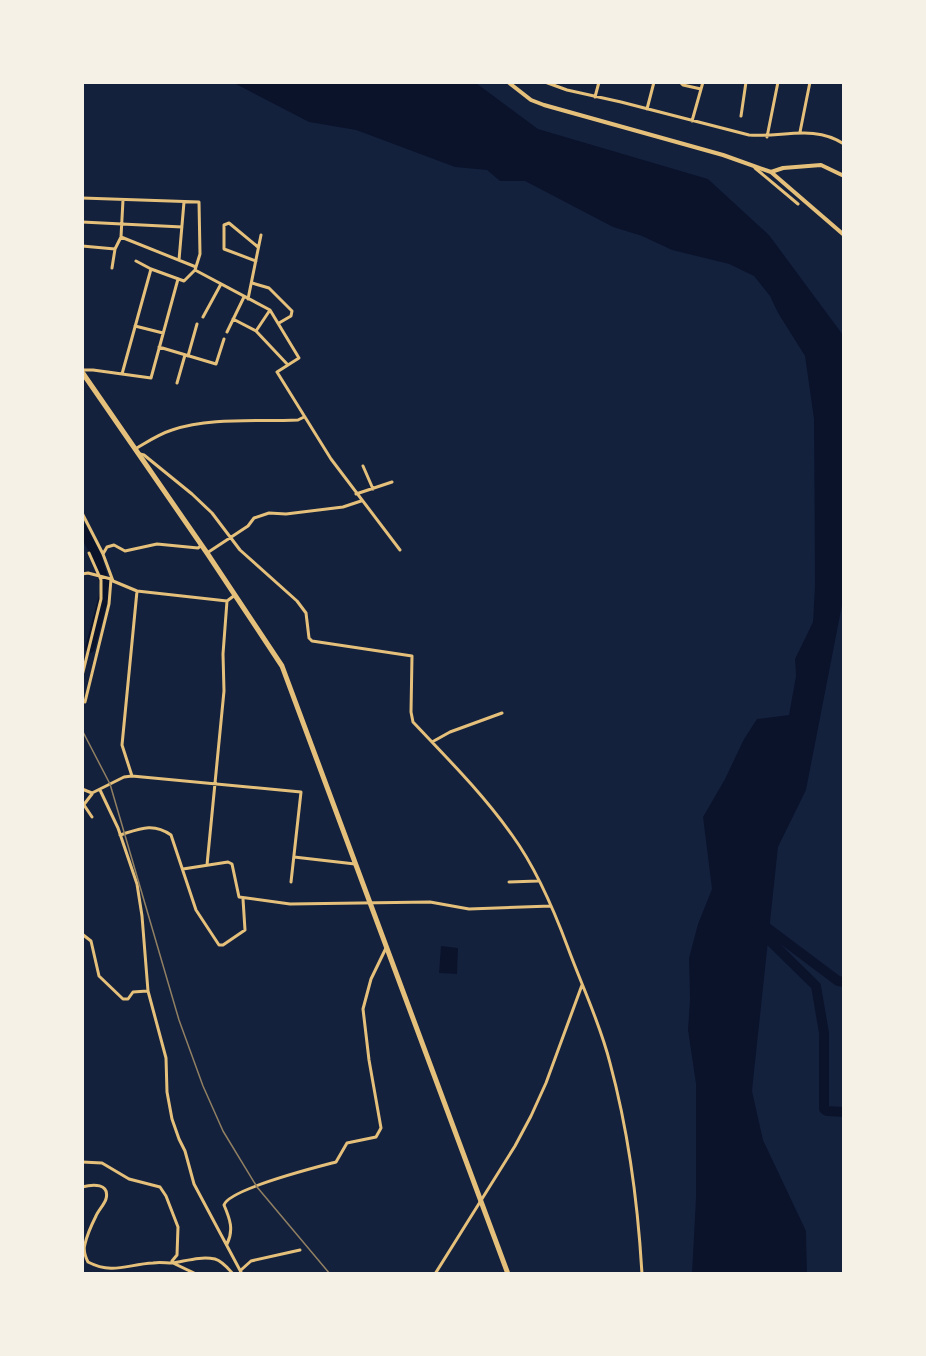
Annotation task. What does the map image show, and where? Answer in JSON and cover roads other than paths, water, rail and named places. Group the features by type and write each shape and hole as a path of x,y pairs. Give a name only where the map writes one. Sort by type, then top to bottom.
{"highway":[{"path":"82,371 282,666 508,1274"}],"street":[{"path":"508,82 531,100 544,105 749,163 771,172 843,235"},
{"path":"595,97 599,82"},
{"path":"647,109 654,82"},
{"path":"680,82 683,85 701,89"},
{"path":"692,121 703,82"},
{"path":"741,116 746,82"},
{"path":"767,137 778,82"},
{"path":"800,132 810,82"},
{"path":"548,83 749,135 767,137 800,132 835,138 843,144"},
{"path":"749,163 798,204"},
{"path":"771,172 783,168 821,165 843,176"},
{"path":"82,198 199,202 200,254 196,268 184,281 136,261"},
{"path":"112,268 115,249 121,237 123,200"},
{"path":"179,261 184,202"},
{"path":"82,222 182,227"},
{"path":"256,261 224,249 224,225 229,223 258,247"},
{"path":"227,332 252,283 261,235"},
{"path":"121,237 196,268 270,310 299,358 277,372 304,417 361,501 400,550"},
{"path":"82,246 115,249"},
{"path":"122,374 151,269"},
{"path":"82,371 151,378 178,279"},
{"path":"252,283 268,288 292,311 291,316 279,323"},
{"path":"203,317 221,284"},
{"path":"256,331 270,310"},
{"path":"233,319 256,331 288,365"},
{"path":"177,384 197,324"},
{"path":"135,326 163,333"},
{"path":"159,347 216,364 224,339"},
{"path":"173,370 180,372"},
{"path":"136,451 159,435 175,429 218,423 298,420 304,417"},
{"path":"136,451 144,454 192,494 212,513 240,550 302,606 309,625 309,638 312,641 412,656 411,717 460,771 512,835 560,925 582,984 603,1041 620,1103 633,1183 642,1274"},
{"path":"363,466 373,489"},
{"path":"357,494 392,482"},
{"path":"207,553 248,526 254,518 269,513 286,514 343,507 361,501"},
{"path":"82,513 103,554 110,579 109,604 85,702"},
{"path":"103,554 110,545 125,551 157,544 198,548 202,545"},
{"path":"82,676 101,599 101,577 89,553"},
{"path":"82,574 88,573 110,579 138,591 227,601 235,595"},
{"path":"132,776 122,746 138,591"},
{"path":"207,865 224,691 223,654 227,601"},
{"path":"432,742 450,732 502,712"},
{"path":"92,817 83,806 92,793 132,776 301,792 291,882"},
{"path":"82,789 92,793"},
{"path":"100,790 120,835 137,884 148,991 165,1058 167,1092 172,1119 185,1151 194,1184 242,1272 251,1261 300,1250"},
{"path":"120,835 146,828 162,828 171,835 196,910 219,945 223,945 245,930 243,899"},
{"path":"294,857 356,864"},
{"path":"183,869 232,864 238,897 290,904 430,902 469,909 551,906"},
{"path":"509,882 538,881"},
{"path":"82,934 91,941 99,975 123,999 128,999 133,992 148,991"},
{"path":"227,1244 231,1236 231,1227 224,1205 231,1197 285,1176 336,1162 347,1143 376,1137 381,1128 363,1009 370,979 387,947"},
{"path":"435,1274 514,1148 531,1116 546,1083 582,984"},
{"path":"82,1162 102,1163 129,1179 160,1187 178,1227 177,1256 171,1263"},
{"path":"82,1186 95,1184 101,1186 105,1190 106,1197 84,1245 84,1255 88,1262 102,1268 114,1269 190,1259 216,1259 233,1274"},
{"path":"171,1263 196,1274"}],"water":[{"path":"234,83 476,83 538,129 708,179 769,235 843,335 843,600 806,790 778,847 752,1091 763,1140 806,1231 807,1273 692,1273 696,1198 696,1084 688,1030 689,958 698,924 712,889 703,817 757,719 789,715 796,676 795,659 813,622 815,585 814,419 805,356 770,296 754,276 729,264 672,250 642,236 613,227 525,181 500,181 487,170 455,167 356,130 309,122"},
{"path":"441,946 458,948 457,974 439,973"}],"waterway":[{"path":"82,528 96,555 106,588 90,648"},
{"path":"762,924 838,981 844,982"},
{"path":"758,929 816,986 824,1033 824,1109 844,1112"}],"railway":[{"path":"82,730 110,784 179,1020 203,1086 223,1131 257,1187 330,1274"}]}
